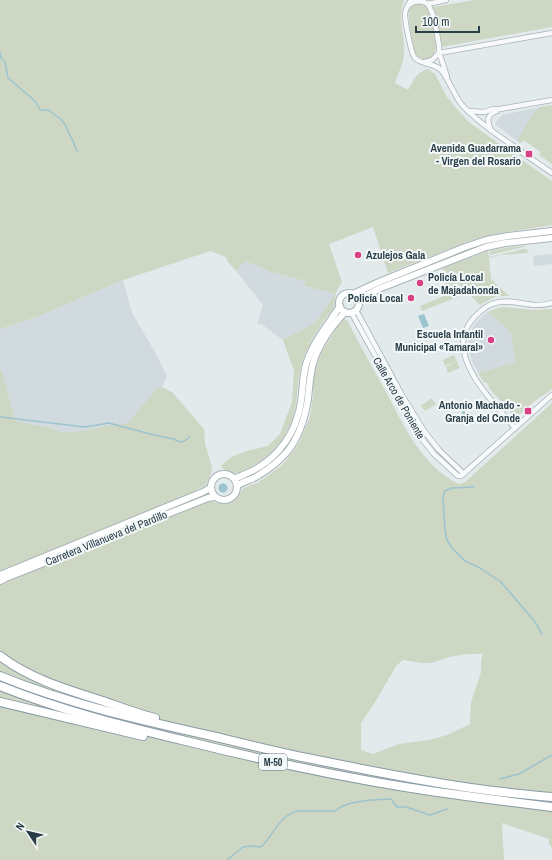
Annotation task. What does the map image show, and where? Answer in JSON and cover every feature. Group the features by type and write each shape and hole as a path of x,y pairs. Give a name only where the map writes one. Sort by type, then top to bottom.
{"highway":[{"path":"0,656 38,679 73,692 152,717 232,737 256,747"},
{"name":"M-50","path":"0,676 28,687 70,700 147,721 256,747 321,761 485,790 552,797"},
{"name":"M-50","path":"0,686 24,696 129,727 263,760 405,787 484,799 552,807"},
{"path":"0,702 204,750 263,760"}],"street":[{"path":"411,0 405,12 413,56 423,63 438,67 442,71 456,97 477,120 552,173"},
{"path":"408,6 414,1 418,0 428,2 444,0"},
{"path":"434,0 444,0"},
{"path":"428,2 434,18 438,54 443,64 449,85"},
{"path":"423,63 432,60 438,54 552,33"},
{"path":"468,111 484,112 493,109 552,100"},
{"path":"492,131 488,123 489,116 493,112 500,109"},
{"path":"477,120 484,112"},
{"path":"234,478 255,471 268,461 282,447 293,430 299,414 303,377 307,360 315,343 340,306 343,295 350,293 353,294 465,247 486,240 552,231"},
{"path":"237,486 258,476 272,466 287,451 299,433 305,416 313,362 334,325 358,307 359,301 363,297 381,288 486,247 505,243 552,238"},
{"path":"353,294 359,301"},
{"path":"515,428 482,390 468,364 463,351 465,331 472,319 479,312 494,303 514,301 534,305 552,304"},
{"path":"340,306 341,308 351,311"},
{"name":"Calle Arco de Poniente","path":"351,311 424,431 439,450 464,474"},
{"name":"Calle Arco de Poniente","path":"351,311 419,435 434,454 457,476"},
{"path":"457,476 459,477 464,474 552,395"},
{"path":"457,476 460,473 459,470"},
{"path":"220,474 230,475 234,478 237,486 237,492 234,497 224,501 218,500 214,497 210,488 211,482 220,474"},
{"name":"Carretera Villanueva del Pardillo","path":"0,575 210,488"},
{"name":"Carretera Villanueva del Pardillo","path":"0,581 161,516 214,497"}],"shaded area":[{"path":"540,107 517,141 495,124 502,115"},
{"path":"552,254 552,264 534,266 533,256"},
{"path":"245,261 271,272 305,281 304,286 336,294 316,322 283,340 261,324 257,324 263,305 236,271"},
{"path":"123,280 132,313 167,376 162,387 156,389 128,424 104,426 82,431 63,432 15,420 2,371 0,369 0,329 39,316"},
{"name":"Escuela Infantil Municipal «Tamaral»","path":"488,312 511,333 515,362 478,373 469,351 469,337 473,327 480,318"}],"green space":[{"path":"0,0 404,0 401,19 404,57 395,83 408,90 420,72 428,69 435,74 447,97 470,123 552,181 552,225 490,235 469,241 388,273 373,227 329,244 342,282 335,295 333,309 316,332 304,357 299,374 294,414 286,433 274,450 257,463 237,473 227,472 221,466 231,457 268,446 280,434 292,402 294,371 283,340 316,322 335,294 304,286 305,281 271,272 245,261 236,271 228,262 226,257 210,251 123,280 39,316 0,329"},
{"path":"474,0 552,0 552,27 436,48 431,58 427,59 420,58 416,54 413,46 410,24 410,6 415,3 421,3 428,8"},
{"path":"552,105 552,164 539,155 541,152 523,140 521,143 517,141 529,120 540,107"},
{"path":"526,246 490,255 489,251 510,247"},
{"path":"527,249 528,253 501,255 489,258 491,279 509,296 497,296 480,305 468,293 422,311 420,306 456,291 461,287 442,268 488,251 489,257"},
{"path":"452,281 457,285 456,289 444,295 439,286"},
{"path":"503,307 533,310 552,309 552,389 515,417 488,387 489,386 486,382 484,383 478,373 515,362 511,333 488,312"},
{"path":"344,319 347,320 399,417 415,443 434,467 459,484 465,482 552,403 552,848 549,844 549,839 502,823 504,860 0,860 0,369 2,371 15,420 63,432 82,431 128,423 156,389 162,387 172,392 204,429 205,443 212,467 211,474 206,485 196,490 201,505 211,501 218,503 229,503 235,499 243,488 257,483 280,467 299,443 310,417 313,397 313,377 316,366 324,348","holes":["468,654 483,654 481,660 481,672 471,702 470,724 447,735 429,740 399,744 373,754 361,750 361,723 396,666 403,660 432,663 449,657"]},
{"path":"454,355 457,361 445,366 443,360"},
{"path":"457,361 460,368 448,373 446,367"},
{"path":"431,398 436,404 425,411 421,406"}],"water":[{"path":"424,314 429,326 423,328 418,316"},
{"path":"463,411 474,415 472,421 460,417"},
{"path":"221,484 225,484 227,488 225,492 221,492 219,490 219,486"}],"waterway":[{"path":"0,53 1,58 5,62 8,78 35,101 40,110 48,110 61,119 66,126 77,151"},
{"path":"0,417 85,427 109,423 181,442 190,437"},
{"path":"474,487 452,488 445,491 443,497 447,540 452,548 465,561 480,568 501,582 535,622 542,634"},
{"path":"500,779 519,774 552,755"},
{"path":"227,860 243,847 261,847 286,816 299,811 335,811 340,807 354,803 369,800 391,799 397,807 406,807 430,815 447,809"}],"place":[{"name":"Avenida Guadarrama - Virgen del Rosario","path":"529,154"},
{"name":"Azulejos Gala","path":"358,255"},
{"name":"Policía Local de Majadahonda","path":"420,283"},
{"name":"Policía Local","path":"411,298"},
{"name":"Escuela Infantil Municipal «Tamaral»","path":"491,340"},
{"name":"Antonio Machado - Granja del Conde","path":"528,411"}]}
